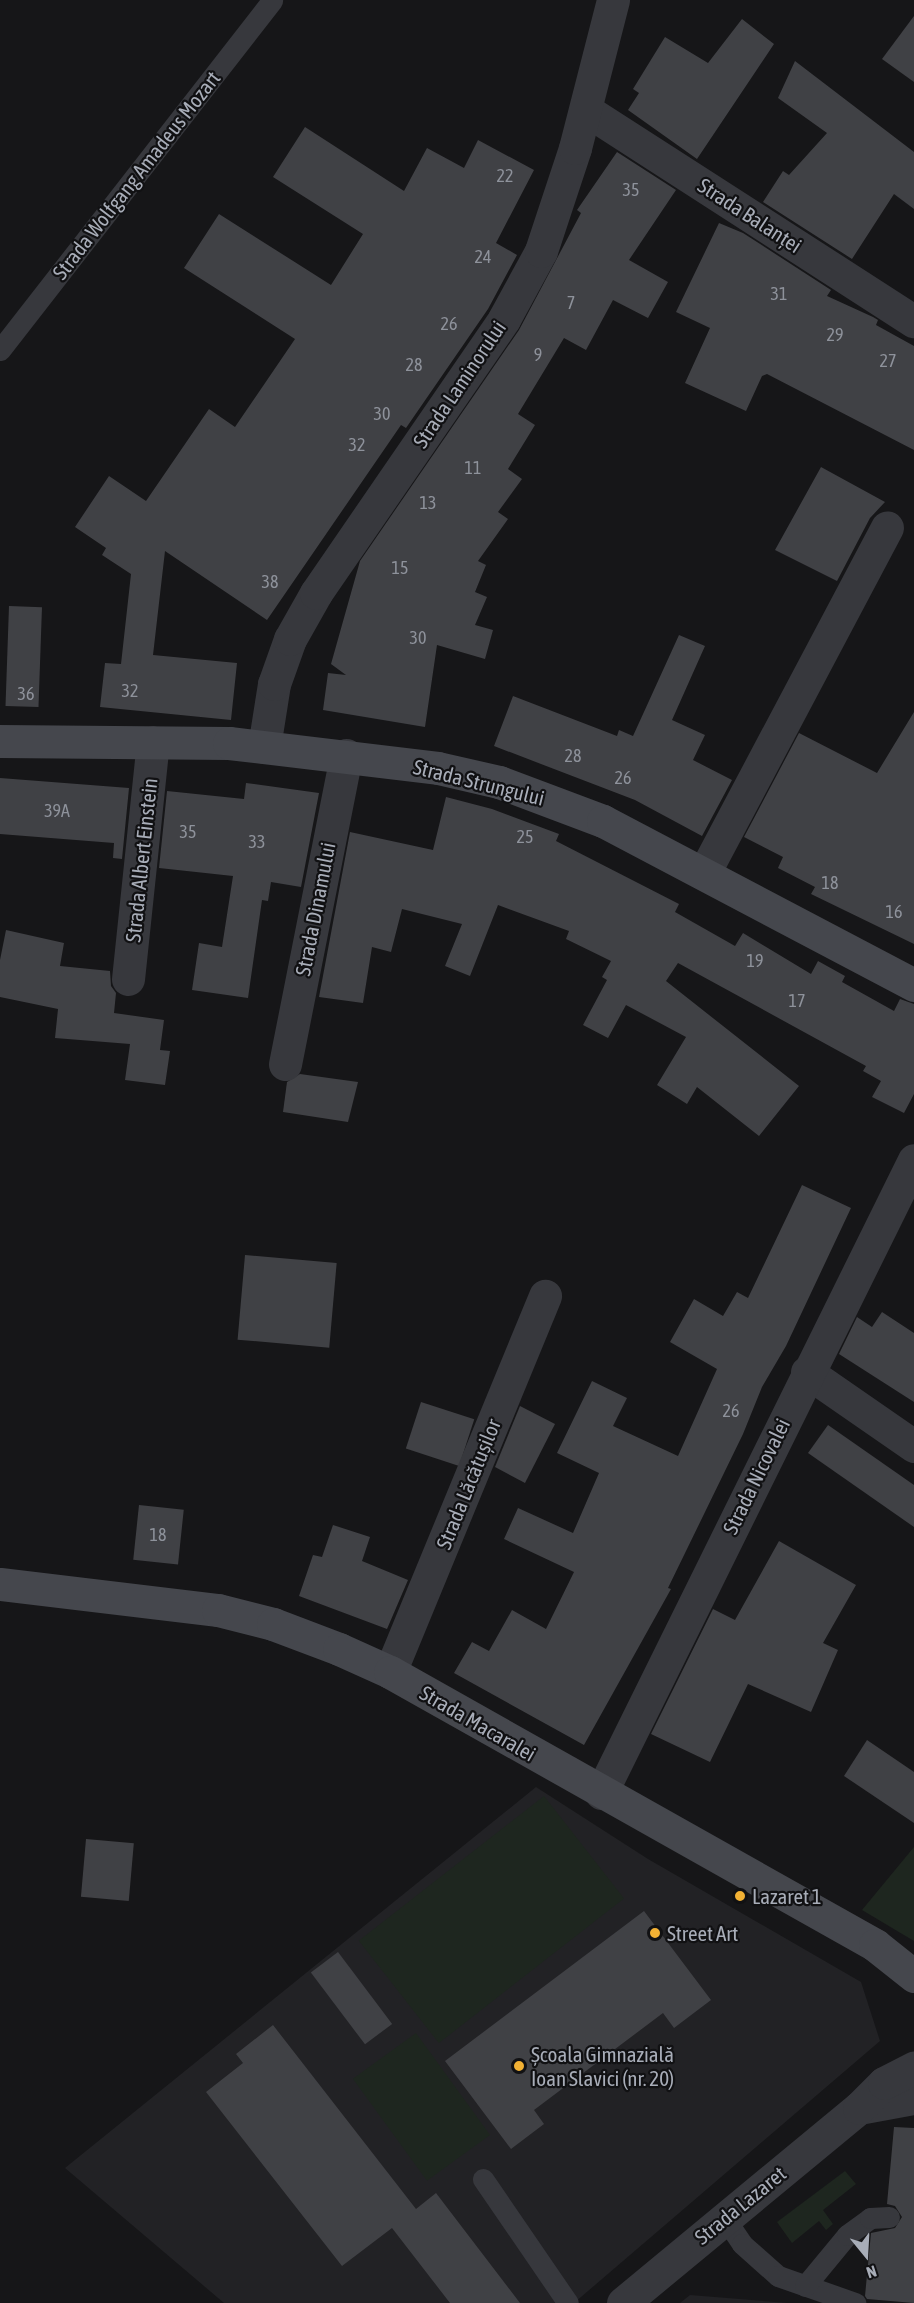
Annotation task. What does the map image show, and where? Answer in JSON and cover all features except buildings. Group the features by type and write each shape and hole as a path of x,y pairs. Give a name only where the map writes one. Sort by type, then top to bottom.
{"street":[{"name":"Strada Laminorului","path":"264,747 274,684 290,639 316,593 504,319 525,282 556,211 586,110 613,0"},
{"name":"Strada Balanței","path":"586,110 914,321"},
{"path":"704,873 886,528"},
{"name":"Strada Strungului","path":"0,741 153,742 264,747 346,754 438,768 544,797 603,821 914,985"},
{"name":"Strada Albert Einstein","path":"128,979 153,742"},
{"name":"Strada Dinamului","path":"285,1064 346,754"},
{"name":"Strada Nicovalei","path":"601,1793 807,1372 914,1160"},
{"name":"Strada Lăcătușilor","path":"390,1672 545,1296"},
{"path":"807,1372 914,1446"},
{"name":"Strada Macaralei","path":"0,1584 218,1610 273,1624 390,1672 601,1793 875,1945 914,1976"},
{"name":"Strada Lazaret","path":"623,2303 724,2217 859,2108 884,2083 914,2068"},
{"name":"Strada Lazaret","path":"859,2108 914,2098"}],"lane":[{"name":"Strada Wolfgang Amadeus Mozart","path":"0,350 272,0"},
{"path":"483,2180 568,2303"},
{"path":"724,2217 760,2263 778,2276 855,2303"},
{"path":"806,2286 847,2235 870,2218 888,2217"}],"shaded area":[{"name":"Școala Gimnazială Ioan Slavici (nr. 20)","path":"536,1787 648,1859 861,1982 880,2041 574,2303 224,2303 65,2168"},
{"path":"544,1796 624,1898 439,2043 359,1941"},
{"path":"914,1847 914,1941 862,1910"},
{"path":"416,2033 490,2135 427,2181 353,2079"},
{"path":"845,2171 856,2184 823,2210 833,2224 826,2230 819,2221 792,2243 777,2222"},
{"path":"690,2295 788,2303 680,2303"}],"place":[{"name":"Lazaret 1","path":"740,1896"},
{"name":"Street Art","path":"655,1933"},
{"name":"Școala Gimnazială Ioan Slavici (nr. 20)","path":"519,2066"}]}
